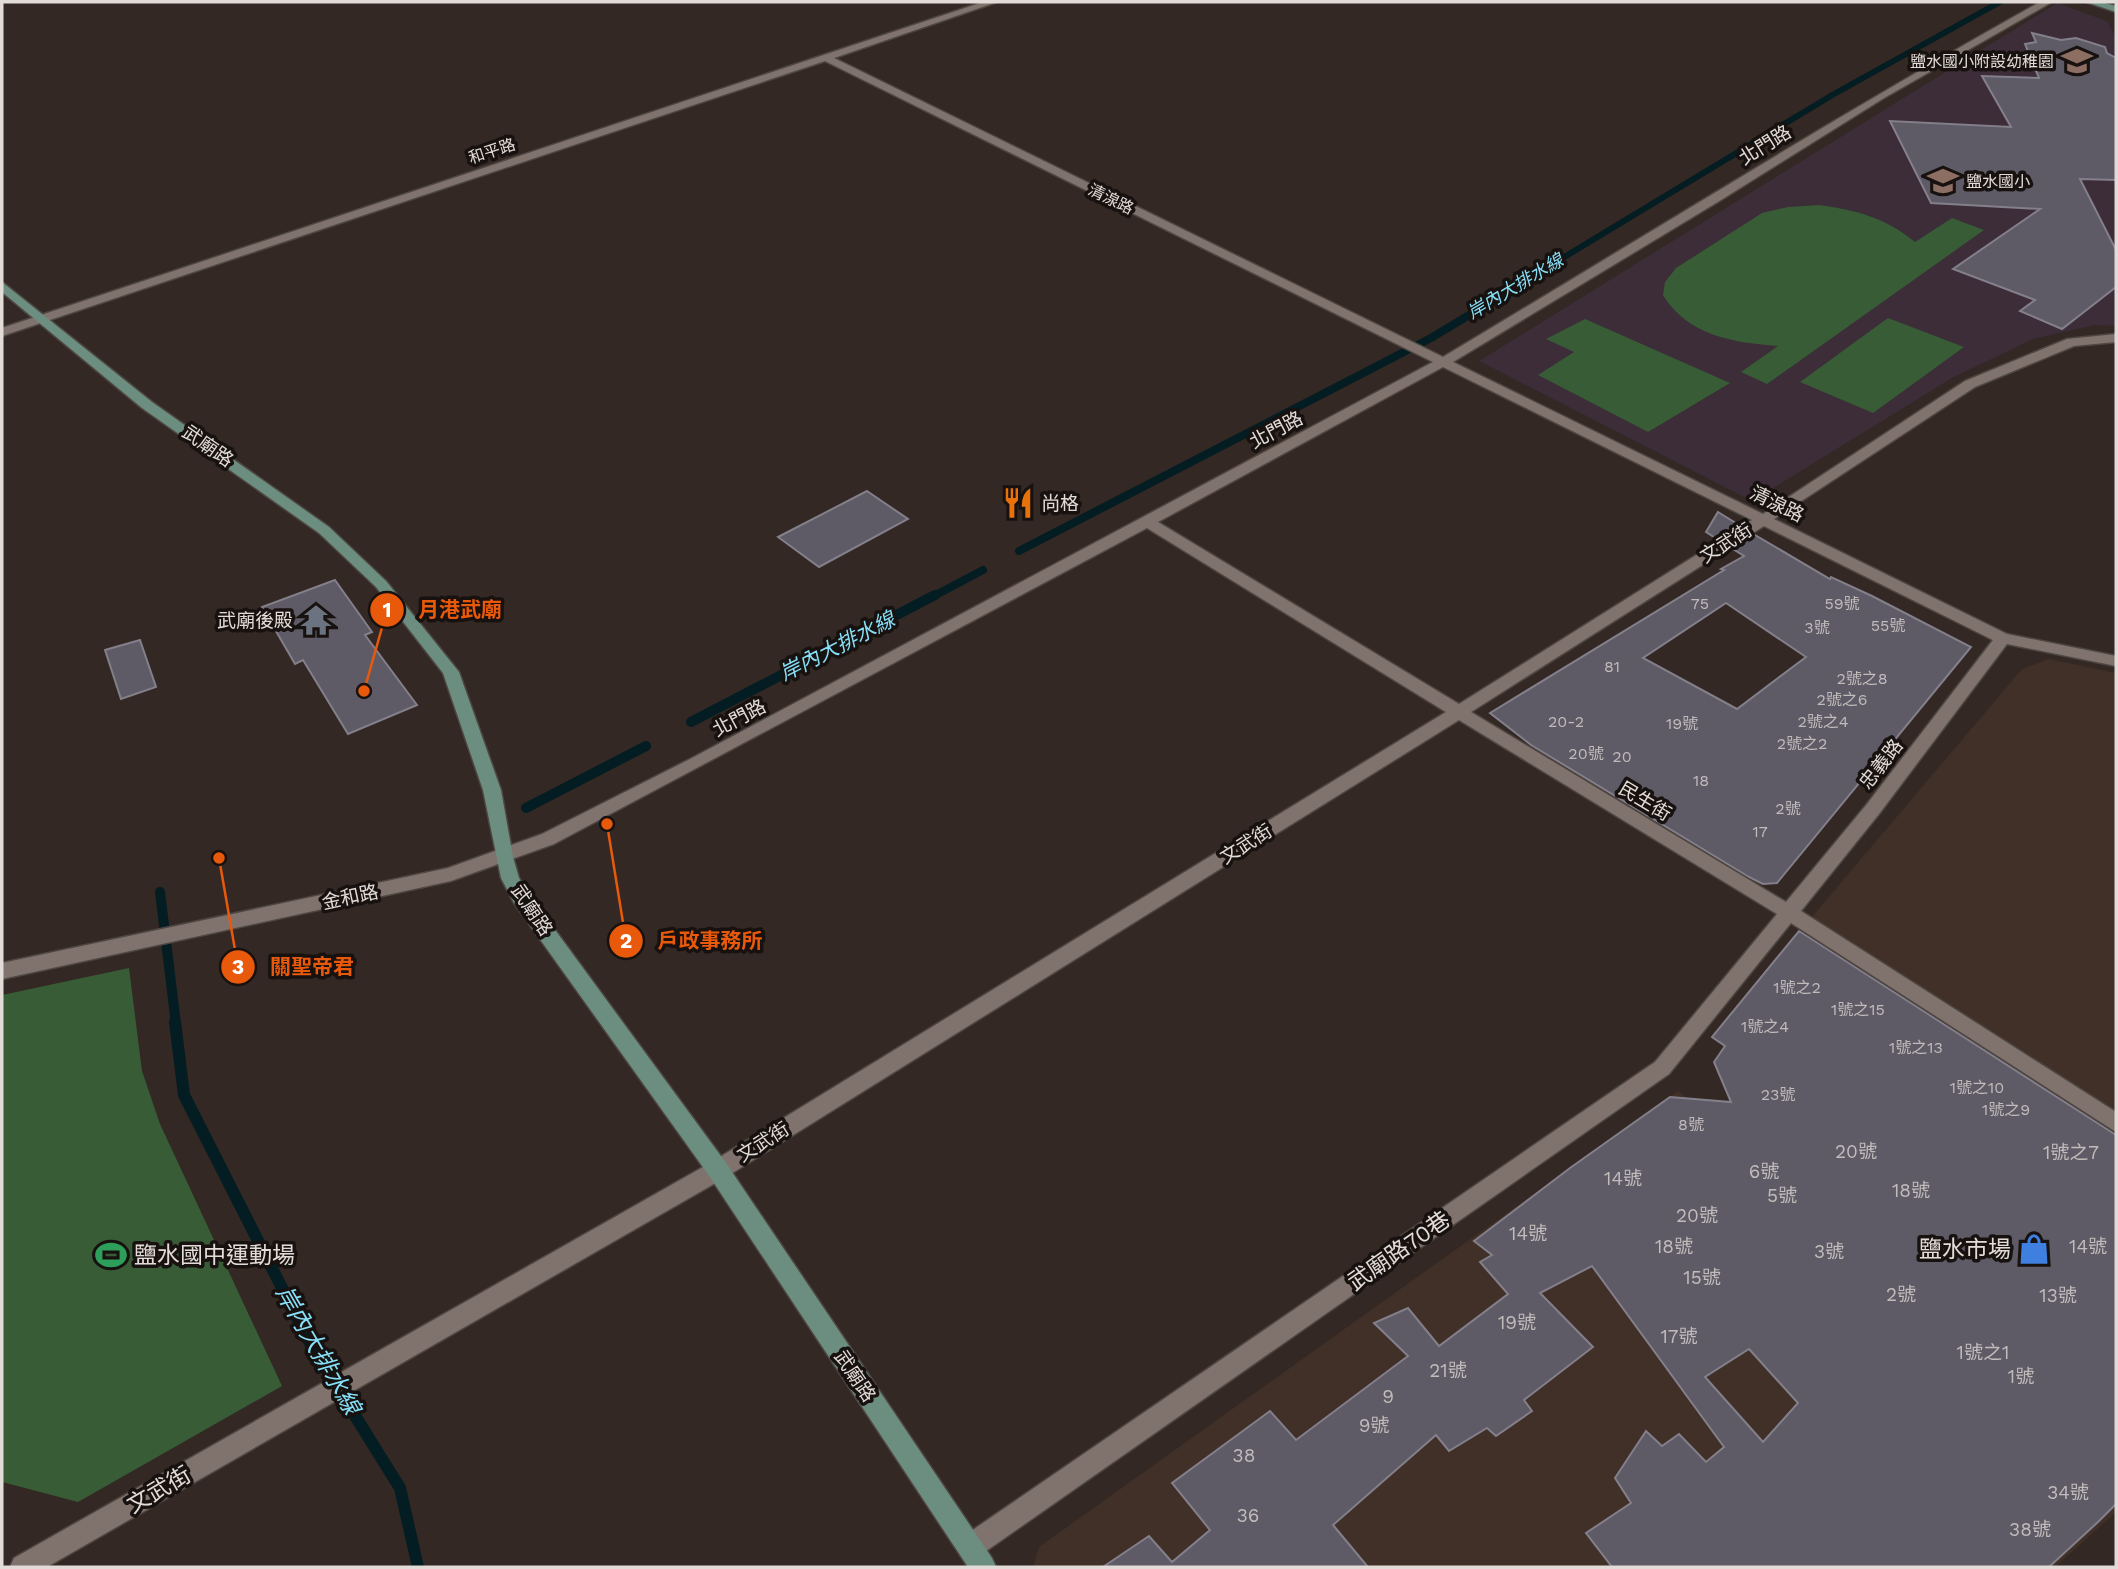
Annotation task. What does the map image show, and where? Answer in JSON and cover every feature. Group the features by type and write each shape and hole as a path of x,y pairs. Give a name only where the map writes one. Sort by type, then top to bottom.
{"street":[{"name":"和平路","path":"2,332 992,2"},
{"name":"北門路","path":"504,857 548,839 698,762 1147,522 1705,205 1880,96 2047,2"},
{"path":"2091,2 2116,9"},
{"name":"清湶路","path":"824,57 2003,638 2116,661"},
{"name":"武廟路","path":"2,286 147,405 324,530 382,584 451,672 492,790 510,878 718,1170 983,1567"},
{"name":"文武街","path":"23,1567 718,1170 1457,713 1763,520 1970,384 2071,342 2116,338"},
{"name":"民生街","path":"1147,522 1788,912 2116,1123"},
{"name":"忠義路","path":"1788,912 1873,809 2003,638"},
{"name":"金和路","path":"2,971 408,884 504,857"},
{"name":"武廟路70巷","path":"970,1547 1662,1068 1788,912"}],"shaded area":[{"name":"鹽水國小","path":"2057,3 2107,21 2116,37 2116,326 2095,325 2033,339 1952,378 1752,501 1479,361"},
{"path":"2049,659 2116,673 2116,1113 1811,918 2022,669"},
{"path":"1678,1091 2116,1408 2116,1512 2055,1567 1033,1567 1039,1547"}],"green space":[{"path":"1819,205 1870,216 1915,242 1952,218 1984,230 1767,384 1741,372 1778,346 1729,339 1698,328 1673,309 1663,295 1665,282 1676,268 1762,213 1788,207"},
{"path":"1888,318 1964,347 1873,413 1800,382"},
{"path":"1585,319 1730,383 1648,432 1538,375 1574,352 1546,339"},
{"name":"鹽水國中運動場","path":"129,968 142,1071 160,1124 282,1386 78,1502 2,1482 2,995"}],"building":[{"path":"2032,33 2061,40 2076,38 2105,47 2107,53 2116,58 2116,180 2080,179 2116,250 2116,287 2062,329 2020,311 2035,300 1953,269 2040,209 1931,203 1890,121 2011,127 1982,76 2039,78 2025,44 2036,42"},
{"path":"867,491 908,519 819,567 778,537"},
{"path":"1718,512 1739,525 1717,539 1706,532"},
{"path":"1755,535 1830,579 1831,577 1872,596 1971,647 1777,883 1763,884 1749,877 1531,745 1490,713 1744,556 1733,549","holes":["1726,603 1806,657 1737,709 1643,658"]},
{"path":"335,580 372,632 365,635 417,705 348,734 303,660 295,664 262,607"},
{"path":"140,640 156,687 121,699 105,650"},
{"path":"1799,931 2116,1135 2116,1504 2049,1567 1612,1567 1586,1533 1631,1503 1615,1478 1646,1431 1662,1446 1679,1434 1706,1462 1724,1447 1592,1266 1540,1293 1593,1347 1524,1400 1532,1411 1496,1436 1487,1428 1449,1451 1436,1435 1333,1525 1368,1567 1103,1567 1149,1536 1172,1562 1210,1530 1172,1483 1270,1411 1296,1440 1408,1356 1374,1323 1408,1308 1439,1346 1508,1294 1480,1262 1492,1255 1474,1241 1570,1168 1670,1097 1731,1102 1714,1062 1725,1046 1712,1037","holes":["1749,1349 1798,1403 1763,1442 1705,1377"]}],"waterway":[{"name":"岸內大排水線","path":"1556,262 1834,94 2000,2"},
{"name":"岸內大排水線","path":"1019,551 1431,338 1559,261"},
{"name":"岸內大排水線","path":"932,597 983,570"},
{"name":"岸內大排水線","path":"691,722 935,595"},
{"name":"岸內大排水線","path":"526,808 646,746"},
{"name":"岸內大排水線","path":"160,892 176,1024"},
{"name":"岸內大排水線","path":"175,1022 184,1095 311,1345 400,1488 418,1567"}],"place":[{"name":"鹽水國小附設幼稚園","path":"2077,61"},
{"name":"鹽水國小","path":"1943,181"},
{"name":"尚格","path":"1018,503"},
{"name":"武廟後殿","path":"316,620"},
{"name":"月港武廟","path":"364,691"},
{"name":"戶政事務所","path":"607,824"},
{"name":"關聖帝君","path":"219,858"},
{"name":"鹽水市場","path":"2034,1249"},
{"name":"鹽水國中運動場","path":"111,1255"}]}
